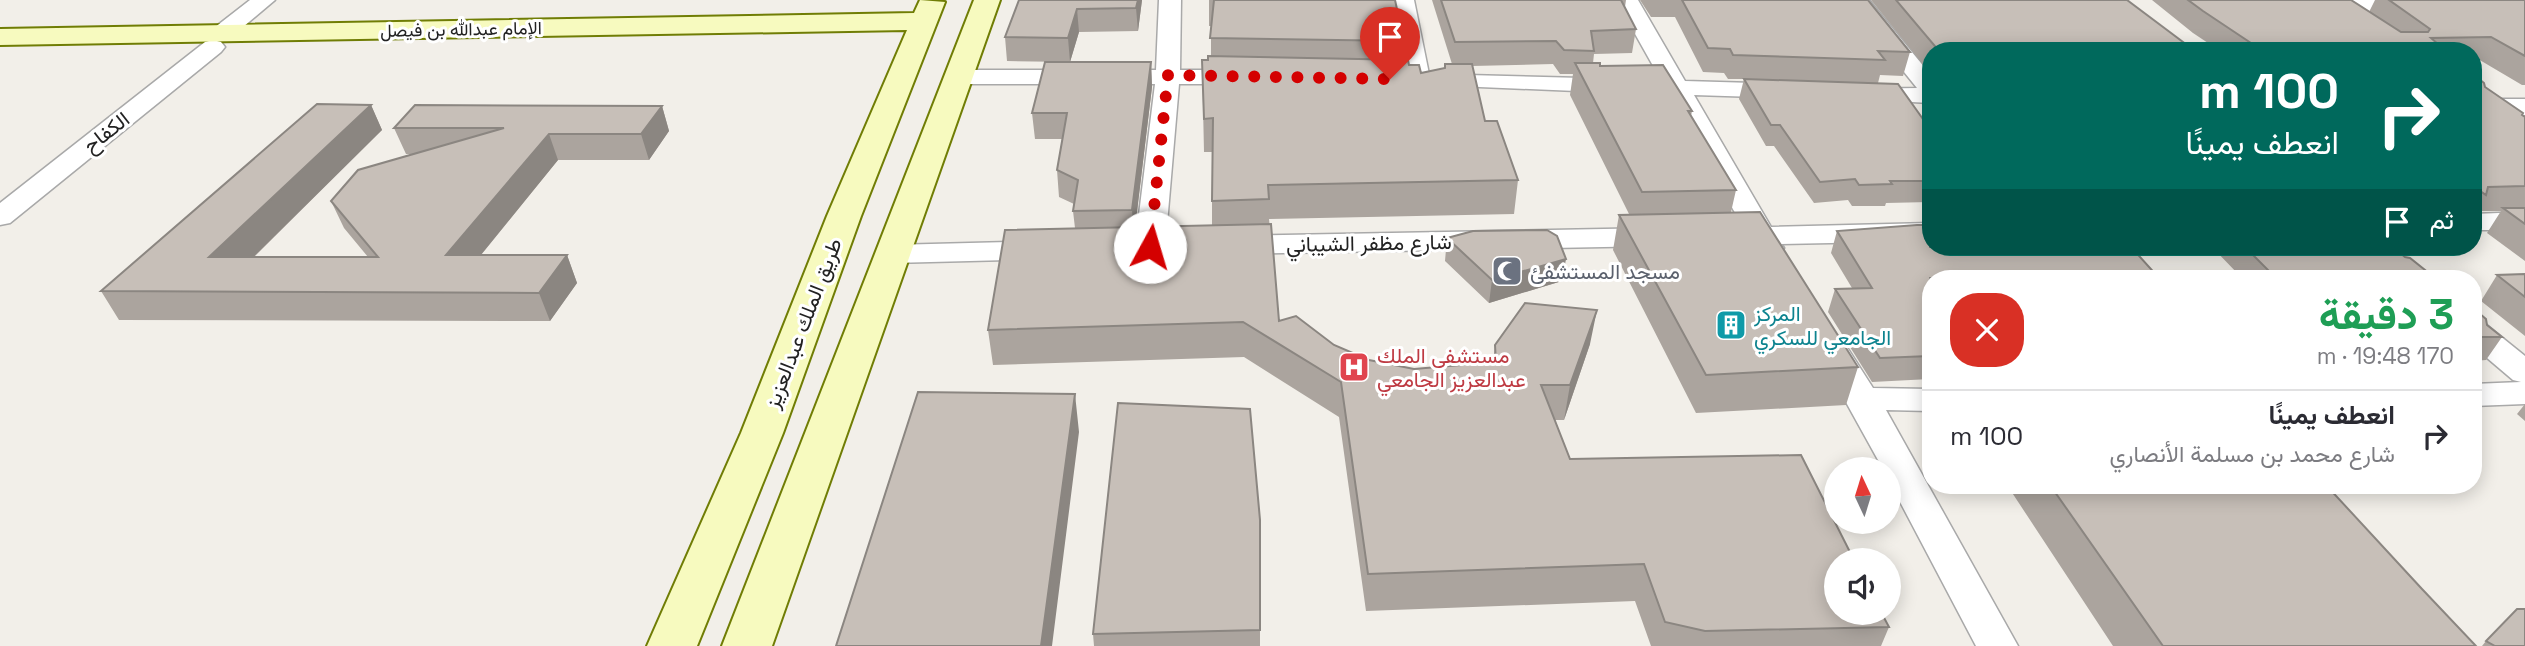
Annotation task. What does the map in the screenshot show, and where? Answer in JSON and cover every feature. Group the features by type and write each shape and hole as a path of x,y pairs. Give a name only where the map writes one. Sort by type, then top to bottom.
{"main road":[{"name":"الإمام عبدالله بن فيصل","path":"0,51 217,40 928,14 950,4 962,5 974,0"},
{"path":"747,646 987,0"},
{"name":"طريق الملك عبدالعزيز","path":"672,646 762,433 844,216 928,14"},
{"name":"الإمام عبدالله بن فيصل","path":"0,37 217,40"}],"street":[{"name":"الكفاح","path":"0,217 264,0"},
{"path":"1168,75 1170,0"},
{"path":"1403,0 1418,79"},
{"path":"1627,0 1783,271"},
{"path":"1857,0 1922,79"},
{"path":"2333,2 2430,5"},
{"path":"2333,2 2370,27"},
{"name":"شارع مظفر الشيباني","path":"1168,75 1164,247 1922,232"},
{"path":"957,77 1265,77"},
{"path":"1390,79 1810,92"},
{"path":"1837,93 1922,96"},
{"path":"2482,103 2525,107"},
{"path":"2482,106 2523,132"},
{"path":"2482,222 2525,221"},
{"path":"892,254 1067,249"},
{"path":"1819,329 1863,399 1997,646"},
{"path":"2482,337 2525,373"},
{"path":"2482,395 2525,393"},
{"path":"1863,399 1922,400"}],"building":[{"path":"1019,0 1138,0 1136,8 1077,9 1068,38 1005,37"},
{"path":"1214,0 1395,0 1404,41 1210,38"},
{"path":"1441,0 1621,0 1636,29 1591,31 1594,51 1564,50 1556,41 1455,42"},
{"path":"1682,0 1868,0 1910,52 1878,51 1885,60 1733,55 1730,49 1708,48"},
{"path":"1896,0 2127,0 2183,42 1931,42"},
{"path":"2188,0 2351,0 2401,32 2428,32 2430,29 2389,0 2525,0 2525,56 2491,37 2431,38 2436,42 2250,42"},
{"path":"1208,56 1408,60 1409,65 1419,65 1421,73 1445,68 1445,64 1472,64 1485,121 1497,121 1518,180 1268,185 1269,199 1212,201 1213,118 1204,119 1202,60 1208,60"},
{"path":"1045,62 1151,62 1132,210 1073,211 1078,180 1057,170 1067,113 1032,113"},
{"path":"1575,63 1600,63 1600,66 1663,65 1736,190 1642,192"},
{"path":"1744,79 1898,84 1922,118 1922,181 1859,185 1855,179 1820,182 1780,125 1771,125"},
{"path":"2482,81 2485,87 2525,117 2525,186 2488,187 2486,195 2482,192"},
{"path":"317,104 371,105 209,257 378,257 331,201 358,170 504,128 394,128 415,105 662,106 641,134 549,134 446,255 567,255 539,293 101,291"},
{"path":"2503,208 2525,208 2525,224"},
{"name":"المركز الجامعي للسكري","path":"1760,212 1858,367 1706,375 1619,215"},
{"path":"1271,224 1279,321 1296,316 1334,345 1369,360 1414,369 1496,362 1495,345 1525,303 1597,310 1570,385 1541,385 1570,459 1801,455 1824,501 1824,534 1841,534 1848,548 1824,548 1824,625 1889,627 1705,631 1665,622 1644,564 1368,574 1341,382 1243,322 988,330 1005,230"},
{"path":"1922,225 1922,256 2139,256 2152,270 1922,270 1922,356 1880,358 1835,289 1872,288 1837,231"},
{"path":"1547,230 1557,236 1566,259 1492,280 1447,238 1473,231"},
{"path":"2254,256 2404,256 2425,270 2268,270"},
{"path":"2525,274 2525,297 2497,275"},
{"path":"2482,316 2487,325 2502,337 2482,337"},
{"path":"918,392 1075,394 1041,646 836,646"},
{"path":"1118,403 1250,409 1260,520 1260,630 1093,634"},
{"path":"2056,494 2334,494 2476,646 2163,646"},
{"path":"2517,609 2525,609 2525,646 2495,646 2486,641"}],"place":[{"name":"مسجد المستشفئ","path":"1507,271"},
{"name":"المركز الجامعي للسكري","path":"1731,325"},
{"name":"مستشفى الملك عبدالعزيز الجامعي","path":"1354,367"}],"route":[{"path":"1150,247 1168,75 1390,79"}]}
